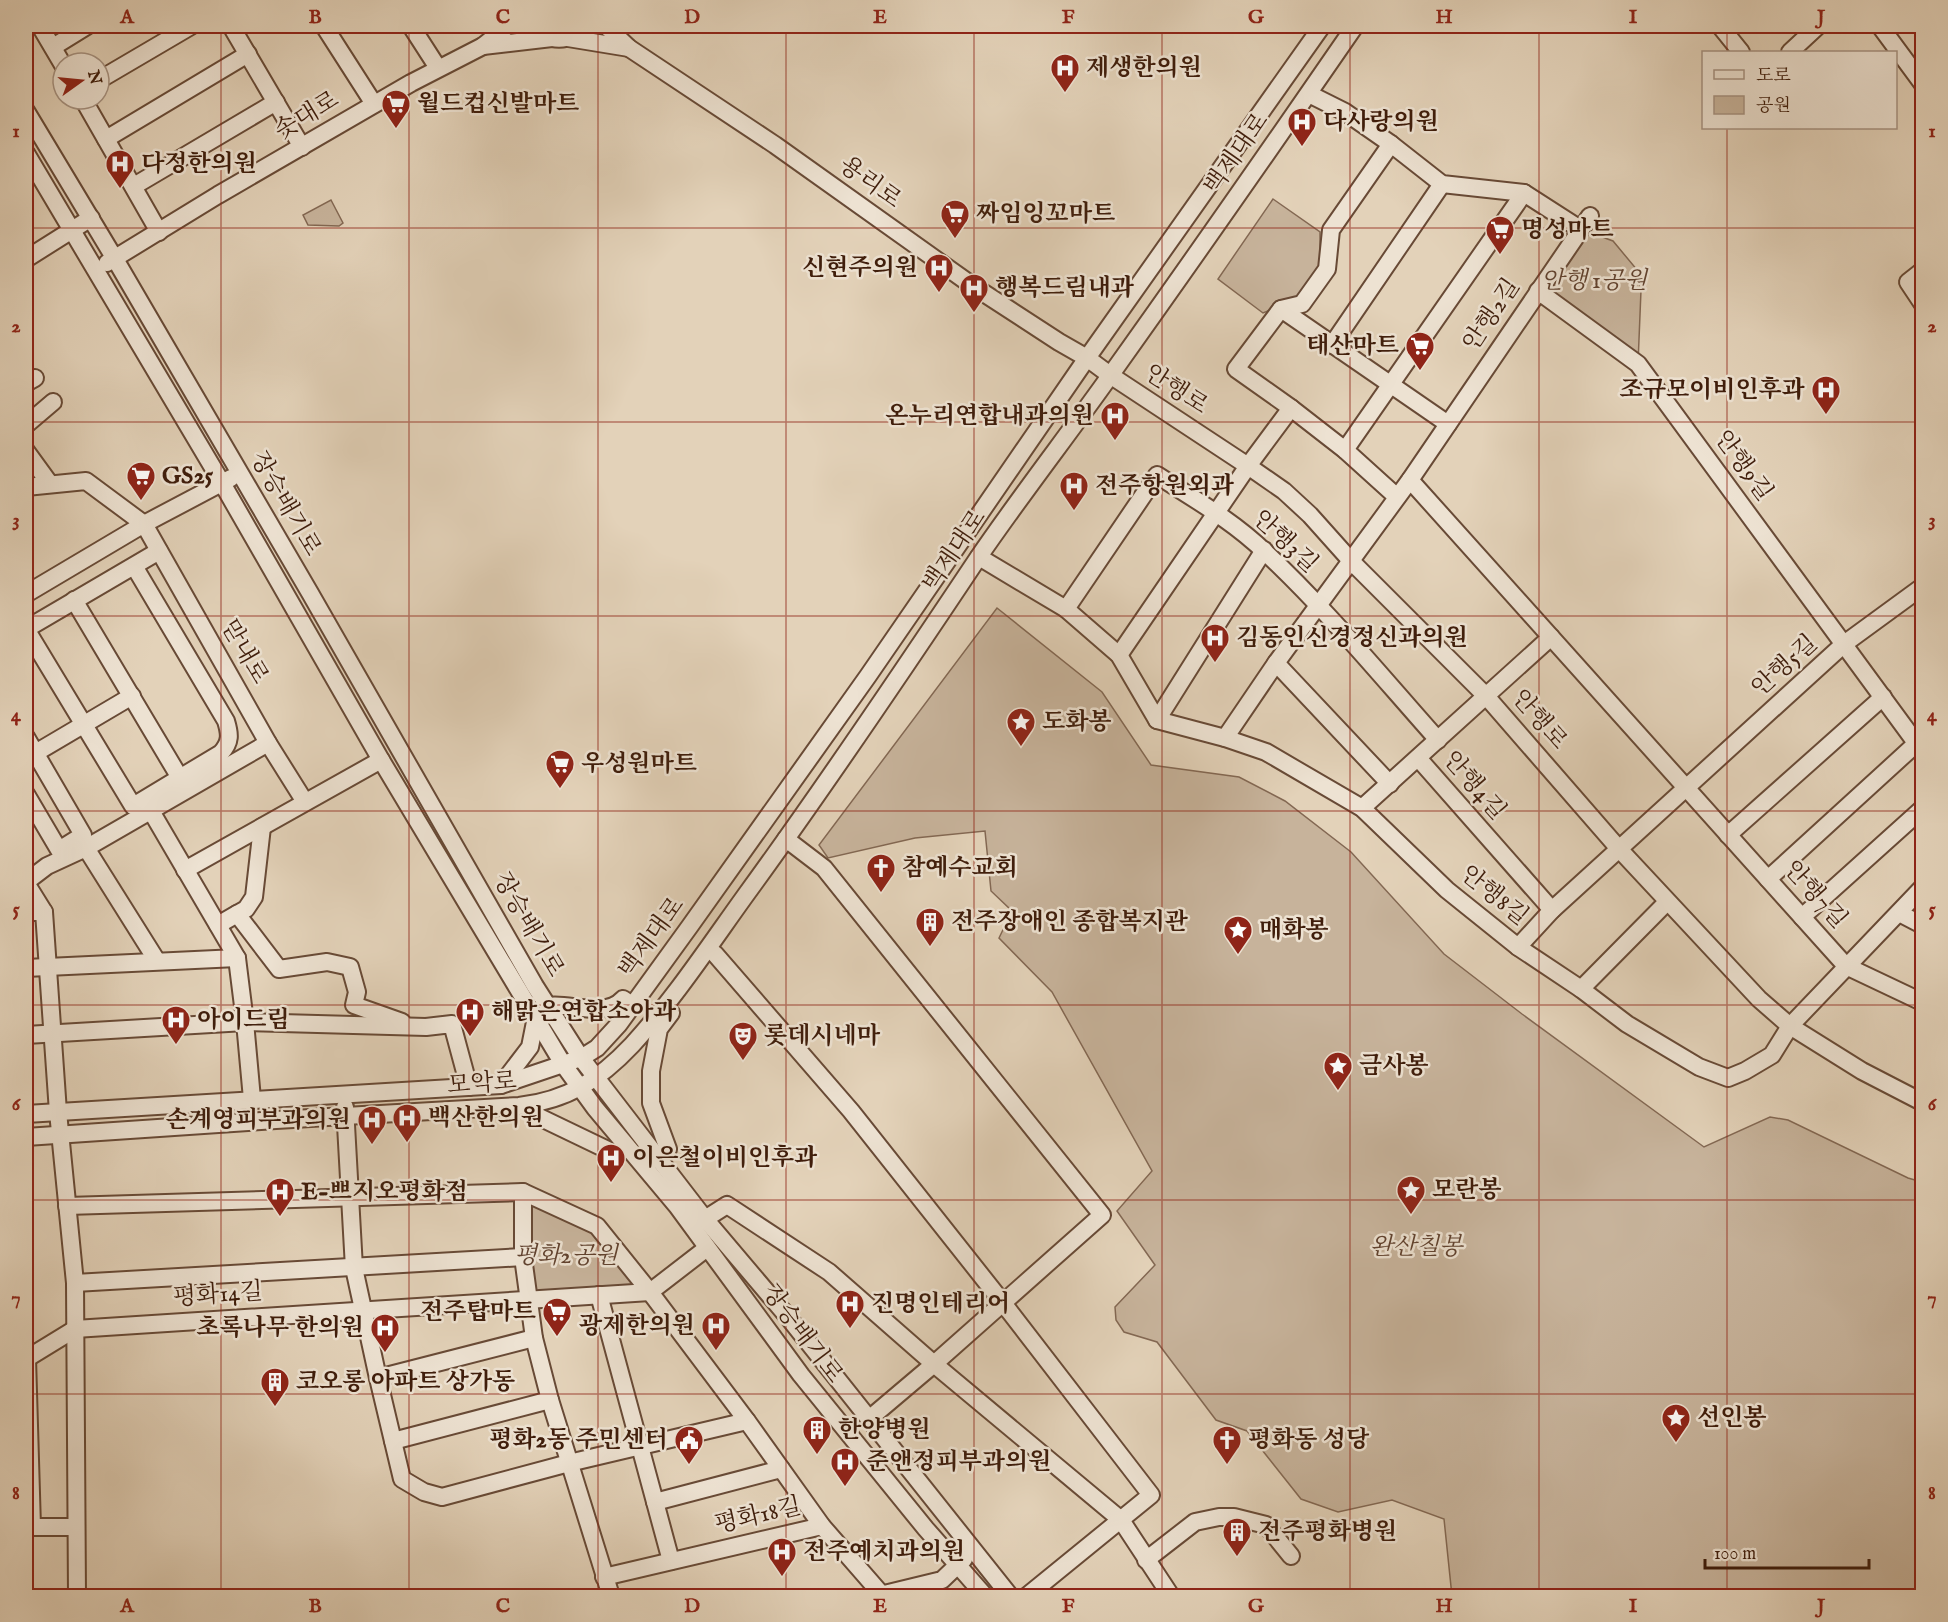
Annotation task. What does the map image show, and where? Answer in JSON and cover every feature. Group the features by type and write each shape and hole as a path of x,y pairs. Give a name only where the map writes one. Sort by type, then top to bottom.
{"street":[{"path":"40,26 55,51"},
{"path":"53,47 87,26"},
{"path":"111,73 191,26"},
{"path":"231,26 302,147"},
{"path":"324,26 374,104"},
{"path":"411,26 438,68"},
{"path":"483,46 508,26"},
{"path":"536,26 545,35 629,48"},
{"path":"483,46 560,38 576,33 582,26"},
{"name":"용리로","path":"606,26 629,48 776,145 974,286 1110,375"},
{"name":"백제대로","path":"563,1064 581,1058 597,1048 619,1024 868,676 1087,358 1322,26"},
{"name":"백제대로","path":"580,1089 596,1078 632,1045 729,918 888,693 979,557 1355,26"},
{"path":"1720,26 1740,51"},
{"path":"1791,51 1818,26"},
{"path":"1880,26 1923,83"},
{"name":"솟대로","path":"95,268 115,259 218,195 374,104 483,46"},
{"path":"106,138 248,54"},
{"path":"1309,94 1345,112 1392,144 1442,184 1332,345"},
{"path":"134,186 276,102"},
{"name":"장승배기로","path":"26,111 240,473 542,1011 563,1064 627,1148 677,1206 801,1374 957,1566 985,1596"},
{"path":"90,111 159,232"},
{"path":"1392,144 1331,230 1327,269 1302,304 1281,309 1236,369 1345,450 1397,497"},
{"name":"장승배기로","path":"26,153 70,231 95,268 222,483 381,760 542,1011 705,1219 788,1317 1011,1596"},
{"name":"안행2길","path":"1352,562 1585,223 1524,193 1442,184"},
{"name":"안행2길","path":"1345,450 1524,193"},
{"path":"26,259 91,218"},
{"path":"1923,271 1908,282 1923,303"},
{"name":"안행9길","path":"1538,291 1638,364 1920,747 1768,879"},
{"path":"1281,309 1448,424"},
{"name":"안행로","path":"1110,375 1284,491 1310,514 1352,562 1486,696 1620,850 1759,999 1790,1026 1862,1071 1923,1102"},
{"path":"26,425 53,402"},
{"path":"1119,655 1248,466 1291,408"},
{"path":"26,451 50,484"},
{"path":"26,594 144,524 240,473"},
{"name":"안행3길","path":"1065,609 1157,475 1216,513 1264,550 1319,606 1398,695"},
{"path":"1410,480 1728,835 1883,697"},
{"name":"맏내로","path":"26,487 86,481 144,524 268,743 305,802"},
{"path":"979,557 1065,609 1119,655 1157,720 1264,550"},
{"path":"134,566 226,721 230,734 228,746 221,753 133,806 26,629 159,551"},
{"name":"안행3길","path":"1225,738 1276,663 1352,562"},
{"name":"안행5길","path":"1518,947 1552,910 1844,644 1923,587"},
{"path":"74,600 180,778"},
{"name":"안행4길","path":"1362,808 1551,637"},
{"path":"1276,663 1390,784"},
{"name":"안행4길","path":"1398,695 1438,740"},
{"path":"30,756 132,696"},
{"name":"안행8길","path":"1157,720 1225,738 1266,752 1362,808 1447,890 1518,947 1581,989 1626,1024 1699,1067 1728,1078 1745,1071 1772,1055 1790,1026"},
{"path":"26,737 30,756 83,835 59,850 26,794"},
{"path":"77,1596 75,1283 58,1112 44,912 26,883 48,866 86,848 268,743"},
{"name":"안행4길","path":"1418,758 1552,910"},
{"path":"186,870 381,760"},
{"path":"1802,917 1923,809"},
{"path":"151,811 237,957 252,1099"},
{"path":"218,925 246,909 254,897 262,827"},
{"name":"안행7길","path":"1728,835 1846,966 1923,1002"},
{"path":"786,839 824,868 1102,1215 869,1419"},
{"path":"86,848 157,961"},
{"name":"안행7길","path":"1790,1026 1923,888"},
{"path":"1581,989 1667,902"},
{"path":"26,912 44,912"},
{"path":"1899,913 1923,925"},
{"path":"237,914 279,969 327,963 350,967 357,992 354,1005 417,1027"},
{"path":"658,1160 668,1149 651,1103 651,1071 659,1029 735,926 729,918"},
{"path":"715,954 851,1111 1151,1495 1027,1596"},
{"path":"26,968 237,957"},
{"path":"501,1085 530,1047 542,1011 558,1004 576,1008 600,1008 618,1005 623,999 632,1005"},
{"path":"26,1035 245,1022 417,1027 452,1024 470,1087"},
{"name":"모악로","path":"26,1114 501,1085 563,1064"},
{"name":"모악로","path":"26,1137 533,1105 580,1089"},
{"path":"344,1095 354,1268 402,1479 424,1492 442,1497 569,1463 747,1421"},
{"path":"533,1105 537,1116 616,1154 627,1148"},
{"path":"523,1192 523,1257 534,1338 550,1400 610,1596"},
{"name":"평화18길","path":"349,1197 523,1192 597,1226 747,1421 822,1526 604,1577"},
{"path":"67,1206 349,1197"},
{"path":"705,1219 728,1205 829,1272 934,1364 1121,1520 1172,1596"},
{"path":"364,1311 650,1292 707,1248"},
{"path":"354,1268 523,1257"},
{"name":"평화14길","path":"75,1283 354,1268"},
{"path":"599,1295 671,1561"},
{"name":"평화14길","path":"75,1329 364,1311"},
{"path":"75,1329 26,1359 29,1527 76,1527"},
{"path":"378,1378 534,1338"},
{"path":"393,1441 550,1400"},
{"name":"평화18길","path":"655,1502 782,1469"},
{"path":"1146,1560 1195,1522 1219,1517 1234,1517 1266,1525 1291,1556"},
{"path":"822,1526 880,1596 942,1580 973,1550"}],"green space":[{"path":"1273,199 1320,232 1320,264 1307,286 1295,300 1263,313 1218,279"},
{"path":"331,200 343,223 339,226 308,225 303,215"},
{"name":"안행 1공원","path":"1580,229 1613,241 1638,271 1641,290 1638,364 1538,291"},
{"name":"완산칠봉","path":"997,608 1102,692 1151,765 1239,777 1285,801 1351,852 1444,954 1704,1147 1770,1117 1788,1120 1908,1178 1922,1182 1922,1596 1452,1596 1444,1519 1392,1500 1338,1512 1301,1499 1247,1431 1216,1420 1157,1342 1124,1332 1116,1320 1115,1307 1155,1265 1117,1211 1152,1171 1052,992 999,938 1012,911 991,891 985,831 915,838 828,858 819,845"},
{"name":"평화2공원","path":"523,1192 597,1226 650,1292 529,1299"}],"place":[{"name":"제생한의원","path":"1065,94"},
{"name":"월드컵신발마트","path":"396,130"},
{"name":"다사랑의원","path":"1302,148"},
{"name":"다정한의원","path":"120,190"},
{"name":"짜임잉꼬마트","path":"955,240"},
{"name":"명성마트","path":"1500,256"},
{"name":"신현주의원","path":"939,294"},
{"name":"행복드림내과","path":"974,314"},
{"name":"태산마트","path":"1420,372"},
{"name":"조규모이비인후과","path":"1826,416"},
{"name":"온누리연합내과의원","path":"1115,442"},
{"name":"GS25","path":"141,502"},
{"name":"전주항원외과","path":"1074,512"},
{"name":"김동인신경정신과의원","path":"1215,664"},
{"name":"도화봉","path":"1021,748"},
{"name":"우성원마트","path":"560,790"},
{"name":"참예수교회","path":"881,894"},
{"name":"전주장애인 종합복지관","path":"930,948"},
{"name":"매화봉","path":"1238,956"},
{"name":"해맑은연합소아과","path":"470,1038"},
{"name":"아이드림","path":"176,1046"},
{"name":"롯데시네마","path":"743,1062"},
{"name":"금사봉","path":"1338,1092"},
{"name":"백산한의원","path":"407,1144"},
{"name":"손계영피부과의원","path":"372,1146"},
{"name":"이은철이비인후과","path":"611,1184"},
{"name":"모란봉","path":"1411,1216"},
{"name":"E-쁘지오평화점","path":"280,1218"},
{"name":"진명인테리어","path":"850,1330"},
{"name":"전주탑마트","path":"557,1338"},
{"name":"광제한의원","path":"716,1352"},
{"name":"초록나무 한의원","path":"385,1354"},
{"name":"코오롱 아파트 상가동","path":"275,1408"},
{"name":"선인봉","path":"1676,1444"},
{"name":"한양병원","path":"817,1456"},
{"name":"평화2동 주민센터","path":"689,1466"},
{"name":"평화동 성당","path":"1227,1466"},
{"name":"준앤정피부과의원","path":"845,1488"},
{"name":"전주평화병원","path":"1237,1558"},
{"name":"전주예치과의원","path":"782,1578"}]}
